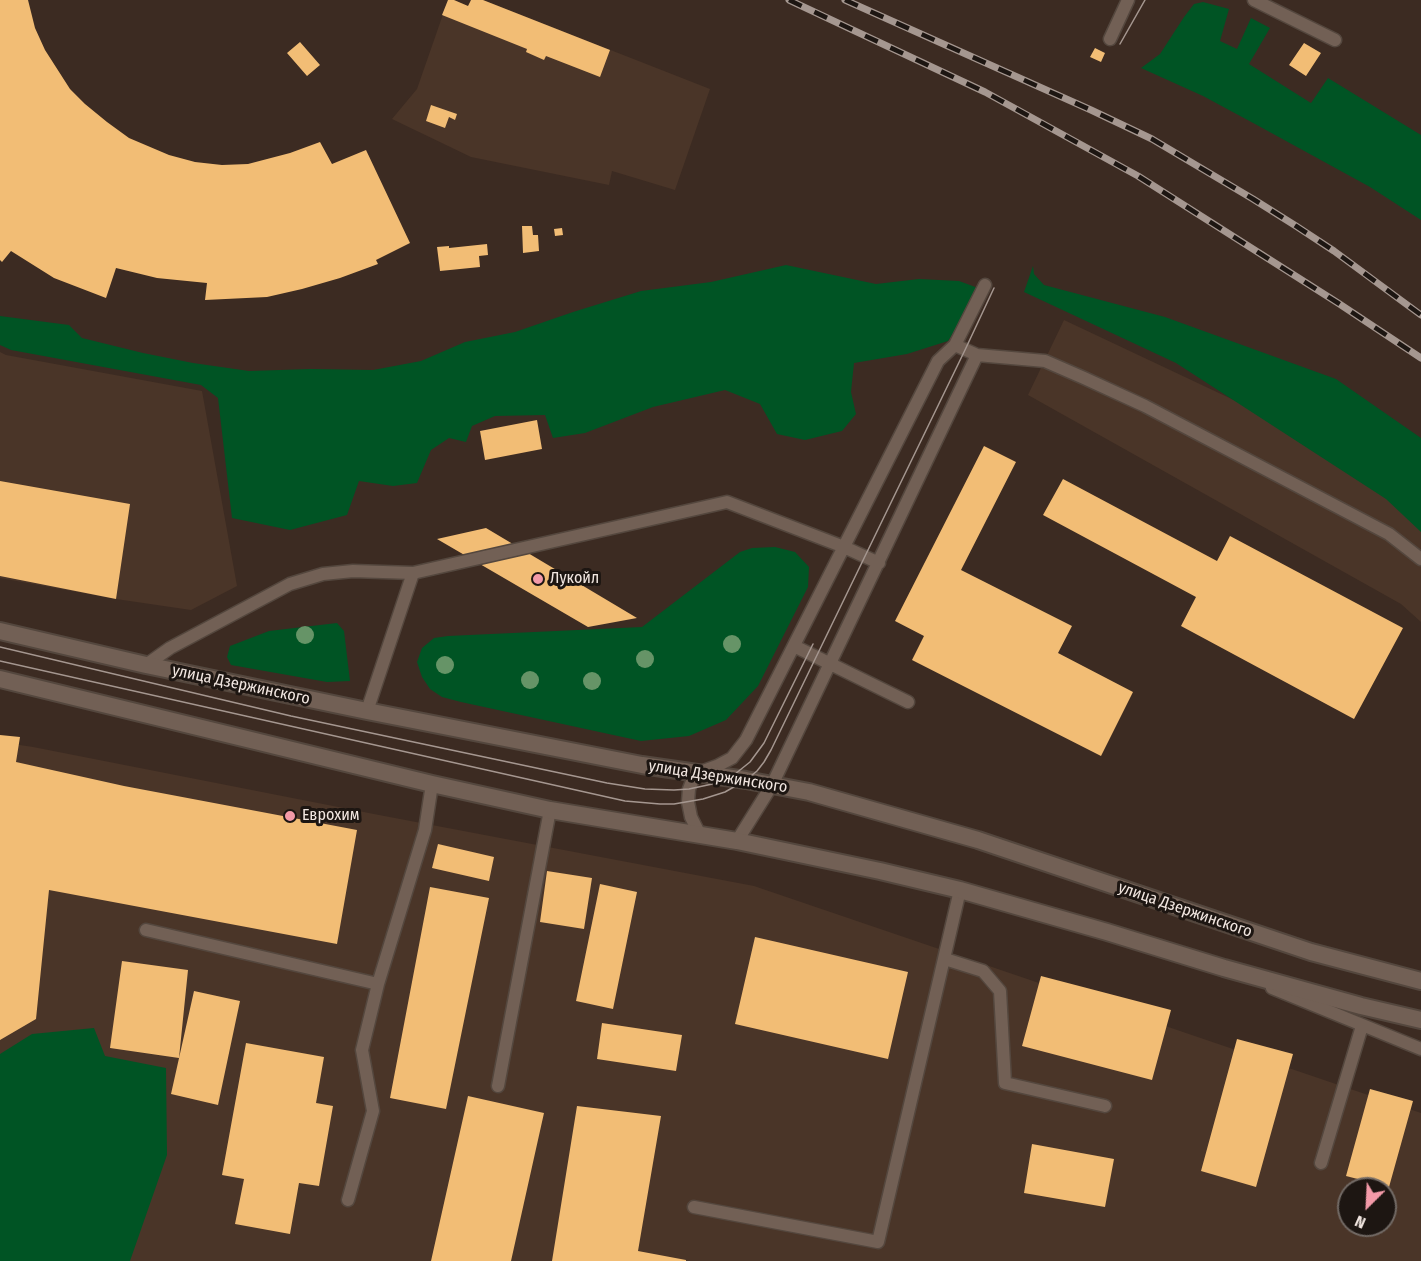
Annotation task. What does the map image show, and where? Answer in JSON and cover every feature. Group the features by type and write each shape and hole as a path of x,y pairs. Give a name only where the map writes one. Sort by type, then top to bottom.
{"main road":[{"name":"улица Дзержинского","path":"0,631 146,665 367,711 642,765 809,792 978,840 1311,952 1421,981"},
{"path":"0,679 432,784 550,810 737,841 869,868 960,890 1224,968 1421,1020"}],"lane":[{"path":"1110,39 1128,0"},
{"path":"1254,0 1335,40"},
{"path":"700,835 690,817 688,802 689,789 695,774 732,758 746,740 938,361 955,345 985,285"},
{"path":"955,345 977,355 1045,361 1084,378 1145,406 1389,534 1421,558"},
{"path":"737,841 772,785 977,355"},
{"path":"146,665 170,648 290,584 323,574 354,571 413,573 727,502 844,547 879,563"},
{"path":"367,711 413,573"},
{"path":"794,646 908,702"},
{"path":"348,1200 373,1110 362,1050 378,984 425,830 432,784"},
{"path":"498,1086 550,810"},
{"path":"694,1207 878,1242 960,890"},
{"path":"146,930 378,984"},
{"path":"945,959 982,971 1000,991 1005,1083 1105,1106"},
{"path":"1224,968 1421,1049"},
{"path":"1322,1163 1362,1026"}],"shaded area":[{"path":"448,0 468,6 471,0 483,0 710,89 675,190 612,171 609,185 471,157 392,119 417,89"},
{"path":"1064,320 1361,460 1421,497 1421,622 1401,604 1028,395"},
{"path":"0,352 6,355 202,391 237,586 191,610 0,578"},
{"path":"0,742 754,886 1421,1113 1421,1261 0,1261"}],"green space":[{"path":"1203,2 1229,9 1220,41 1237,49 1251,18 1270,28 1249,64 1311,103 1328,78 1421,135 1421,220 1370,187 1255,124 1203,96 1141,68 1160,54 1194,4"},
{"path":"786,265 876,284 919,279 959,281 978,288 972,304 948,341 907,354 854,363 851,392 856,414 842,431 805,440 777,434 760,404 725,390 653,407 585,433 553,438 545,415 495,416 472,426 466,442 449,438 431,450 417,483 393,486 359,481 347,515 290,530 232,518 218,398 201,385 11,350 0,345 0,316 69,325 82,338 193,363 249,371 373,370 421,361 465,342 515,332 641,291 711,282"},
{"path":"1033,266 1034,274 1044,285 1165,317 1336,379 1421,438 1421,532 1386,499 1176,363 1024,292"},
{"path":"775,547 795,552 809,567 808,587 758,686 726,720 689,736 641,741 461,702 442,697 430,689 422,677 417,662 422,648 434,638 642,627 740,552 752,548"},
{"path":"337,623 344,631 350,681 327,682 231,665 227,657 230,646 269,631"},
{"path":"94,1028 105,1056 166,1068 167,1155 130,1261 0,1261 0,1054 32,1034"}],"building":[{"path":"0,0 28,0 35,28 45,50 70,89 85,104 129,138 169,155 195,162 222,165 248,164 320,142 332,164 366,150 410,243 376,260 378,264 302,289 267,297 205,300 207,283 157,278 116,268 106,298 54,278 11,251 2,262 0,260"},
{"path":"448,0 468,6 471,0 483,0 610,50 600,77 546,56 544,60 526,52 527,49 442,15"},
{"path":"300,42 320,65 307,76 287,53"},
{"path":"1304,43 1321,53 1306,76 1289,65"},
{"path":"1095,48 1105,53 1101,62 1090,57"},
{"path":"431,105 457,114 455,120 449,117 445,128 426,121"},
{"path":"522,226 532,226 533,235 538,235 539,251 523,253"},
{"path":"562,228 563,235 555,236 554,229"},
{"path":"487,244 488,255 479,256 480,267 440,271 437,247"},
{"path":"537,420 542,449 485,460 480,431"},
{"path":"984,446 1016,462 961,570 1072,626 1058,653 1133,692 1101,756 912,660 924,636 895,621"},
{"path":"1063,479 1217,561 1230,536 1403,628 1354,719 1181,626 1196,597 1043,515"},
{"path":"0,481 130,504 116,599 0,576"},
{"name":"Лукойл","path":"486,528 637,618 588,627 437,539"},
{"path":"0,735 20,737 16,762 124,786 357,830 337,944 49,890 36,1019 0,1040"},
{"path":"438,844 494,857 489,881 432,868"},
{"path":"547,871 592,878 584,929 540,922"},
{"path":"600,884 637,892 613,1009 576,1001"},
{"path":"430,887 489,898 446,1109 390,1098"},
{"path":"755,937 908,972 888,1059 735,1024"},
{"path":"122,961 188,970 179,1058 110,1048"},
{"path":"1041,976 1171,1010 1152,1080 1022,1046"},
{"path":"194,991 240,1001 218,1105 171,1094"},
{"path":"602,1023 682,1035 676,1071 597,1059"},
{"path":"1237,1039 1293,1054 1256,1187 1201,1171"},
{"path":"246,1043 324,1057 316,1103 333,1106 319,1186 299,1183 290,1234 235,1224 244,1179 222,1175"},
{"path":"1370,1089 1413,1101 1392,1177 1346,1176"},
{"path":"468,1096 544,1113 511,1261 431,1261"},
{"path":"577,1106 661,1116 638,1251 686,1261 552,1261"},
{"path":"1032,1144 1114,1159 1105,1207 1024,1193"}],"tram line":[{"path":"1120,44 1145,0"},
{"path":"0,661 625,801 674,804 725,792 757,771 771,750 994,288"},
{"path":"0,647 291,716 607,783 645,789 674,790 717,783 730,778 750,762 764,743 813,644"}],"railway":[{"path":"789,0 985,92 1138,176 1421,358"},
{"path":"845,0 1152,139 1296,226 1421,315"}],"place":[{"name":"Лукойл","path":"538,579"},
{"name":"Еврохим","path":"290,816"}]}
